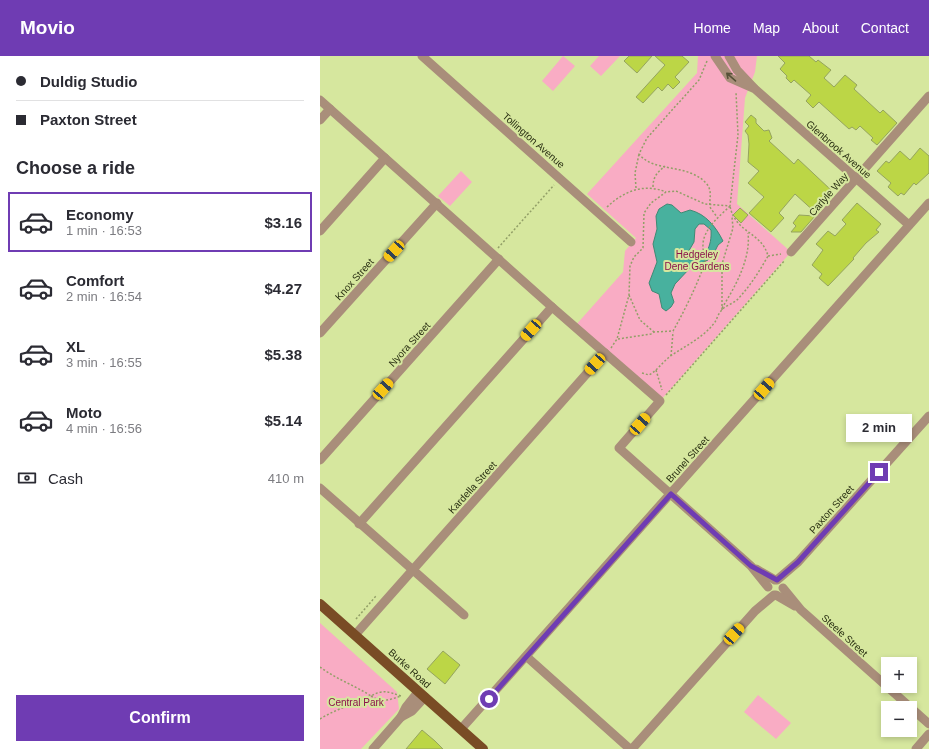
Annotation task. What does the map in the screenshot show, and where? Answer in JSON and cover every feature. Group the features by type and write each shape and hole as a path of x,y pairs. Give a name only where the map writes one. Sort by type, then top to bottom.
{"main road":[{"name":"Burke Road","path":"320,604 461,729 480,748"}],"street":[{"name":"Tollington Avenue","path":"422,56 631,242"},
{"name":"Glenbrook Avenue","path":"729,56 737,70 752,84 755,89 909,225"},
{"name":"Glenbrook Avenue","path":"711,57 730,78 755,89"},
{"name":"Carlyle Way","path":"792,252 929,96"},
{"path":"320,100 552,307 608,350 660,401"},
{"path":"320,120 330,109"},
{"path":"320,231 385,158"},
{"name":"Knox Street","path":"320,333 437,203"},
{"name":"Brunel Street","path":"461,729 929,203"},
{"name":"Nyora Street","path":"320,460 496,256"},
{"path":"359,524 552,307"},
{"name":"Kardella Street","path":"355,635 608,350"},
{"name":"Steele Street","path":"660,401 619,448 751,566 772,592 801,610"},
{"name":"Paxton Street","path":"780,584 929,416"},
{"path":"320,488 359,524 464,615"},
{"name":"Steele Street","path":"751,566 780,584 801,610 929,724"},
{"path":"526,657 631,749 772,592 782,592 780,584 770,583 772,592"},
{"path":"373,749 401,717 412,711 422,694"},
{"path":"917,748 929,734"}],"path":[{"path":"636,189 635,173 639,154 647,138 699,80 711,57"},
{"path":"722,310 722,264 733,228 730,206 738,136 736,90"},
{"path":"639,154 647,163 690,172 702,180 711,193 710,208 717,217"},
{"path":"653,188 654,178 657,173 666,166"},
{"path":"496,256 560,178"},
{"path":"600,214 618,198 636,189 653,188 666,192 676,191 711,205 730,206"},
{"path":"616,353 608,350 617,339 629,295 630,266 634,257 642,250 644,245 644,213 651,203 666,192"},
{"path":"671,356 673,331 688,302 704,264 703,239 717,217 730,206"},
{"path":"722,310 732,304 746,289 760,272 768,256 764,246 732,217"},
{"path":"639,372 649,375 671,356 693,343 715,322 736,285 749,242 748,232"},
{"path":"768,256 792,252"},
{"path":"660,401 792,252"},
{"path":"629,295 640,320 654,332"},
{"path":"617,339 651,334 654,332 673,331"},
{"path":"656,370 662,386 660,401"},
{"path":"320,667 344,683 358,688 372,696 378,700 386,701 401,696 388,691 380,691 372,696 351,705 335,710 320,719"}],"green space":[{"path":"563,56 575,66 553,91 542,81"},
{"path":"599,56 620,56 601,76 590,66"},
{"name":"Hedgeley Dene Gardens","path":"698,56 757,56 755,72 745,98 737,204 791,252 660,401 575,326 623,272 625,251 636,238 587,194 697,73"},
{"path":"461,171 472,182 450,206 438,196"},
{"name":"Central Park","path":"320,623 397,692 399,709 361,749 320,749"},
{"path":"758,695 791,723 776,739 744,712"}],"water":[{"path":"667,204 672,205 681,213 690,210 696,212 710,222 723,241 718,245 708,260 691,267 675,284 671,293 674,302 666,311 662,308 659,294 652,291 649,283 657,262 653,244 657,229 656,216 659,209","holes":["699,224 704,224 711,230 709,247 707,251 700,258 689,260 687,254 694,242 695,229"]}],"building":[{"path":"629,56 652,56 637,73 624,61"},
{"path":"655,56 682,56 689,62 675,77 680,82 673,89 668,84 662,91 658,87 643,103 636,97 665,65"},
{"path":"778,56 809,56 816,62 818,60 831,70 824,78 834,87 845,75 857,85 854,89 880,113 883,110 897,123 877,145 871,140 873,138 860,126 856,130 852,127 849,129 819,102 813,108 806,101 811,95 794,80 791,83 786,78 787,76 780,69 785,63"},
{"path":"751,115 756,119 756,123 764,131 769,130 772,138 769,141 794,164 798,159 831,190 827,194 831,198 817,214 795,194 779,213 784,218 771,232 749,213 764,197 748,183 759,171 748,162 749,144 748,135 745,131 749,126 745,122"},
{"path":"920,148 929,156 929,173 916,185 914,183 904,195 901,193 898,196 888,187 891,183 877,171 886,161 889,163 900,151 910,160"},
{"path":"857,203 881,224 876,230 879,232 866,243 853,258 854,259 828,286 819,278 822,274 812,265 823,250 816,244 828,231 835,236 846,224 842,220"},
{"path":"740,208 748,215 741,223 733,215"},
{"path":"799,215 815,216 801,232 791,232 796,226 793,223"},
{"path":"443,651 460,665 445,684 427,669"},
{"path":"422,730 435,741 443,749 406,749"}],"route":[{"path":"489,699 671,494 751,566 777,580 798,562 879,472"}]}
